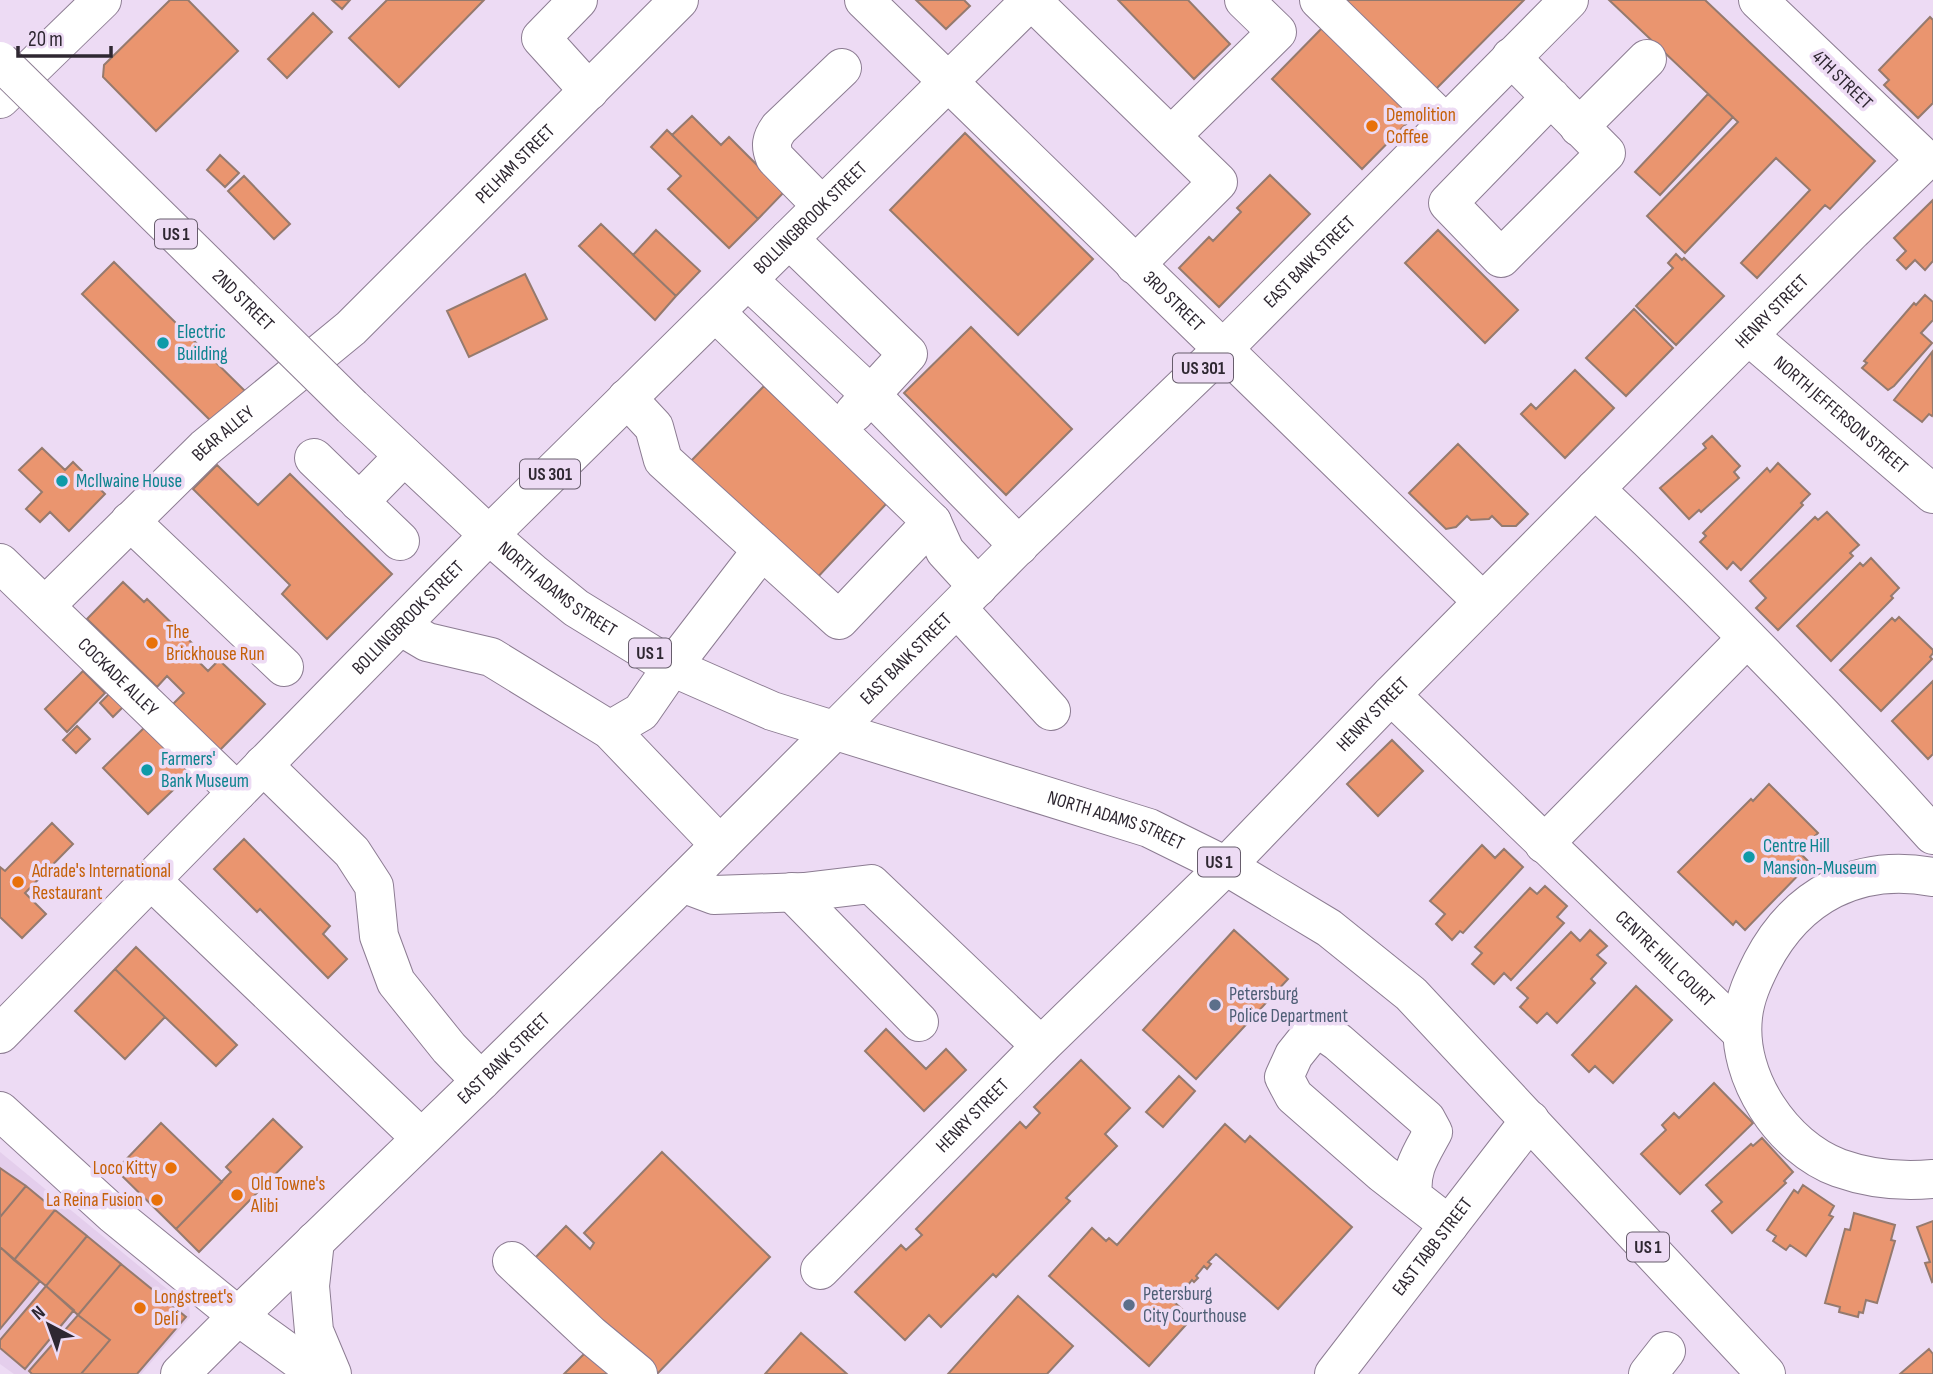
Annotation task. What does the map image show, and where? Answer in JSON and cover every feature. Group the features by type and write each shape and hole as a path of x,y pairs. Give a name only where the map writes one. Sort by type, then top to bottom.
{"street":[{"path":"578,0 541,38 589,91"},
{"name":"PELHAM STREET","path":"351,328 680,0"},
{"name":"3RD STREET","path":"864,0 1483,602"},
{"path":"1031,0 1218,182 1135,265"},
{"name":"BOLLINGBROOK STREET","path":"5,1017 151,880 627,398 1031,0"},
{"path":"1171,136 1277,32 1244,0"},
{"path":"1319,0 1446,123"},
{"name":"EAST BANK STREET","path":"180,1374 481,1081 967,597 1222,349 1569,0"},
{"name":"4TH STREET","path":"1758,0 1926,160"},
{"path":"0,99 85,7"},
{"path":"1511,57 1551,97 1606,153 1501,258 1448,203 1551,97"},
{"path":"1580,127 1647,59"},
{"name":"2ND STREET","path":"0,61 352,407 489,536"},
{"path":"822,206 775,158 771,149 772,137 842,68"},
{"name":"HENRY STREET","path":"820,1270 1041,1046 1226,866 1595,489 1926,160"},
{"path":"789,239 908,354 838,430"},
{"path":"748,280 872,395 1019,546"},
{"path":"715,312 932,522 967,597 1051,710"},
{"name":"BEAR ALLEY","path":"45,606 205,448 351,328"},
{"name":"NORTH JEFFERSON STREET","path":"1749,336 1933,494"},
{"path":"627,398 654,428 663,460 839,620 932,522"},
{"path":"359,502 404,456"},
{"path":"314,458 400,541"},
{"path":"1595,489 1670,559 1933,835"},
{"path":"131,522 284,667"},
{"name":"NORTH ADAMS STREET","path":"489,536 576,608 672,667 772,711 1149,828 1226,866 1329,928 1411,994 1766,1374"},
{"path":"610,730 641,712 762,550"},
{"name":"COCKADE ALLEY","path":"0,563 45,606 250,779 352,852 374,886 379,936 396,982 449,1048 481,1081"},
{"path":"400,626 427,642 491,657 610,730 720,845"},
{"path":"1544,844 1746,638"},
{"name":"CENTRE HILL COURT","path":"1391,695 1742,1033"},
{"path":"1933,877 1910,873 1876,874 1843,883 1813,900 1796,914 1770,948 1750,985 1742,1033 1747,1066 1759,1094 1781,1126 1807,1150 1836,1167 1869,1177 1909,1182 1933,1179"},
{"path":"151,880 421,1138"},
{"path":"682,883 714,895 792,892 871,884 1041,1046"},
{"path":"792,892 919,1022"},
{"path":"0,1111 113,1213 238,1316 318,1374"},
{"name":"EAST TABB STREET","path":"1334,1374 1530,1120"},
{"path":"1413,1197 1449,1225"},
{"path":"315,1241 310,1286 314,1331 332,1374"},
{"path":"512,1261 638,1374"}],"shaded area":[{"path":"0,1152 189,1307 190,1317 141,1374 14,1374 0,1364"}],"building":[{"path":"170,0 188,0 238,51 156,131 103,77 104,65"},
{"path":"332,0 350,0 342,9"},
{"path":"387,0 484,0 399,87 349,38"},
{"path":"916,0 964,0 970,6 946,29"},
{"path":"1118,0 1188,0 1230,44 1194,79"},
{"path":"1335,0 1524,0 1431,94"},
{"path":"1609,0 1705,0 1875,161 1830,209 1825,205 1757,278 1741,263 1810,190 1776,158 1685,253 1647,216 1738,122"},
{"path":"313,13 332,32 287,78 268,59"},
{"path":"1930,17 1933,20 1933,103 1918,118 1884,85 1889,80 1879,70"},
{"path":"1325,25 1415,115 1362,169 1272,79"},
{"path":"1708,94 1733,117 1660,195 1635,172"},
{"path":"692,116 721,145 729,137 784,192 758,219 672,135"},
{"path":"667,130 758,219 729,248 668,189 681,176 651,147"},
{"path":"965,133 1093,259 1018,335 890,210"},
{"path":"220,155 239,173 225,187 207,170"},
{"path":"1270,175 1310,214 1219,307 1179,268 1209,237 1213,241 1241,212 1237,208"},
{"path":"244,176 290,224 274,239 228,191"},
{"path":"1933,200 1933,261 1925,270 1915,260 1906,269 1897,260 1906,251 1894,238"},
{"path":"601,224 676,296 655,320 579,246"},
{"path":"656,230 700,271 676,296 633,255"},
{"path":"1438,230 1518,310 1485,343 1405,263"},
{"path":"1676,254 1682,260 1684,258 1724,296 1676,345 1636,306 1673,268 1668,263"},
{"name":"Electric Building","path":"114,262 245,391 213,423 82,294"},
{"path":"525,274 547,319 469,357 447,311"},
{"path":"1925,295 1933,302 1933,320 1921,333 1932,343 1888,390 1862,368 1867,363 1864,361 1914,303 1916,305"},
{"path":"1634,309 1673,348 1626,396 1586,358"},
{"path":"971,327 1072,429 1006,495 904,393"},
{"path":"1932,352 1933,414 1929,414 1922,422 1894,400"},
{"path":"1575,370 1614,408 1565,458 1521,414 1531,404 1536,409"},
{"path":"764,386 887,503 815,580 690,462"},
{"path":"1712,436 1740,466 1734,472 1739,478 1701,512 1699,510 1689,519 1660,488 1706,448 1703,444"},
{"path":"1458,444 1528,514 1516,526 1502,526 1492,516 1489,519 1471,520 1467,516 1456,527 1446,529 1409,493"},
{"name":"McIlwaine House","path":"42,448 65,470 73,462 105,494 69,531 50,512 40,522 26,509 42,492 19,470"},
{"path":"1778,463 1810,494 1801,503 1803,505 1741,570 1733,562 1727,569 1700,542 1706,536 1703,533 1767,468 1770,472"},
{"path":"217,465 258,505 290,474 392,574 327,639 282,594 290,585 193,489"},
{"path":"1827,512 1859,545 1850,553 1853,556 1778,630 1756,608 1766,598 1750,581 1815,517 1818,520"},
{"path":"1871,558 1899,588 1891,596 1893,598 1831,661 1797,626 1860,563 1863,566"},
{"path":"123,582 144,602 147,599 196,647 190,653 208,671 219,660 265,704 219,751 172,705 184,693 167,676 157,687 87,619"},
{"path":"1899,617 1933,650 1930,657 1932,659 1881,711 1840,670 1892,618 1895,621"},
{"path":"83,671 105,693 67,732 45,709"},
{"path":"1933,681 1933,754 1928,759 1892,721"},
{"path":"113,690 127,703 113,717 100,703"},
{"name":"Farmers' Bank Museum","path":"147,725 192,772 148,814 103,768"},
{"path":"77,726 90,739 76,753 63,740"},
{"path":"1392,740 1423,771 1378,816 1347,784"},
{"name":"Centre Hill Mansion-Museum","path":"1769,784 1818,833 1799,852 1810,863 1745,930 1736,921 1733,925 1678,872"},
{"name":"Adrade's International Restaurant","path":"52,823 73,844 25,893 46,914 22,938 0,917 0,867 5,871"},
{"path":"244,839 330,926 323,934 347,959 328,978 260,909 257,912 214,869"},
{"path":"1482,845 1495,858 1504,849 1523,867 1463,933 1460,931 1452,940 1436,924 1445,914 1430,901"},
{"path":"1545,886 1567,906 1557,917 1564,923 1511,980 1504,973 1494,984 1472,964 1482,953 1475,947 1530,888 1537,894"},
{"name":"Petersburg Police Department","path":"1234,930 1288,979 1196,1079 1143,1030"},
{"path":"1590,930 1607,946 1597,955 1606,963 1591,979 1595,983 1557,1023 1547,1013 1537,1023 1520,1007 1528,998 1517,988 1571,932 1580,941"},
{"path":"136,947 237,1045 216,1066 115,969"},
{"path":"115,969 165,1017 125,1059 75,1011"},
{"path":"1636,986 1672,1020 1613,1083 1595,1066 1589,1072 1572,1055"},
{"path":"886,1029 926,1069 946,1049 966,1070 924,1111 865,1051"},
{"path":"1081,1060 1130,1108 1105,1134 1117,1146 1066,1198 1070,1201 996,1277 993,1274 941,1327 929,1315 905,1340 855,1292 901,1245 906,1250 922,1235 916,1229 1020,1122 1026,1128 1040,1113 1034,1107"},
{"path":"1179,1076 1195,1091 1163,1127 1146,1112"},
{"path":"1714,1083 1753,1123 1680,1194 1641,1154 1666,1130 1662,1125 1674,1113 1679,1118"},
{"path":"273,1119 302,1147 199,1252 176,1229 231,1172 226,1167"},
{"path":"161,1123 222,1182 176,1229 116,1170"},
{"path":"1225,1124 1245,1142 1250,1136 1352,1227 1278,1309 1216,1254 1208,1262 1211,1264 1207,1269 1204,1266 1196,1276 1198,1278 1194,1282 1192,1280 1184,1290 1186,1292 1182,1296 1179,1293 1173,1301 1192,1318 1149,1366 1049,1276 1092,1228 1106,1241 1109,1238 1117,1245"},
{"path":"1762,1138 1793,1172 1784,1181 1786,1183 1732,1233 1712,1211 1722,1202 1706,1185 1751,1144 1753,1146"},
{"path":"662,1152 770,1257 657,1374 647,1374 533,1260 566,1226 590,1249 594,1243 584,1233"},
{"path":"0,1168 26,1186 0,1217"},
{"path":"1803,1185 1834,1206 1829,1215 1833,1217 1806,1256 1790,1245 1786,1250 1773,1241 1776,1236 1767,1230 1794,1190 1798,1193"},
{"path":"26,1186 55,1210 14,1260 0,1247 0,1217"},
{"path":"55,1210 87,1236 46,1286 14,1260"},
{"path":"1854,1213 1895,1225 1891,1240 1895,1241 1877,1303 1866,1300 1863,1313 1859,1312 1858,1317 1839,1312 1840,1307 1825,1303 1845,1229 1850,1230"},
{"path":"1933,1221 1932,1282 1925,1263 1930,1262 1917,1227"},
{"path":"87,1236 121,1264 78,1315 46,1286"},
{"path":"0,1247 40,1281 0,1329"},
{"path":"121,1264 186,1317 137,1374 81,1374 110,1340 78,1315"},
{"path":"46,1286 74,1310 25,1369 0,1348 0,1340"},
{"path":"1018,1296 1073,1346 1047,1374 948,1374"},
{"path":"78,1315 110,1340 81,1374 32,1374 29,1371"},
{"path":"801,1333 847,1374 765,1374"},
{"path":"594,1344 609,1374 564,1374"},
{"path":"1929,1349 1933,1354 1933,1374 1900,1374"}],"place":[{"name":"Demolition Coffee","path":"1372,126"},
{"name":"Electric Building","path":"163,343"},
{"name":"McIlwaine House","path":"62,481"},
{"name":"The Brickhouse Run","path":"152,643"},
{"name":"Farmers' Bank Museum","path":"147,770"},
{"name":"Centre Hill Mansion-Museum","path":"1749,857"},
{"name":"Adrade's International Restaurant","path":"18,882"},
{"name":"Petersburg Police Department","path":"1215,1005"},
{"name":"Loco Kitty","path":"171,1168"},
{"name":"Old Towne's Alibi","path":"237,1195"},
{"name":"La Reina Fusion","path":"157,1200"},
{"name":"Petersburg City Courthouse","path":"1129,1305"},
{"name":"Longstreet's Deli","path":"140,1308"}]}
